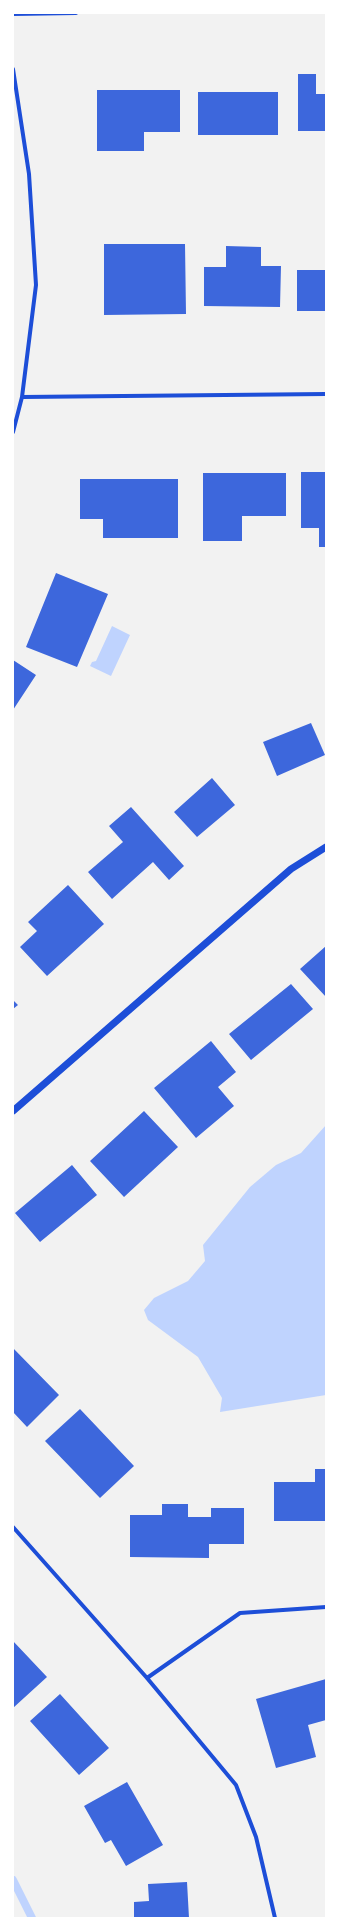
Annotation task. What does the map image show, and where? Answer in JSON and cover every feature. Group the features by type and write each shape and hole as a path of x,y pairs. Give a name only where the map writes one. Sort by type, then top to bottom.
{"street":[{"path":"13,14 76,13"},
{"path":"13,69 29,174 36,286 22,397 13,432"},
{"path":"22,397 326,394"},
{"path":"13,1111 291,869 326,847"},
{"path":"13,1527 147,1678 236,1785 256,1837 275,1918"},
{"path":"147,1678 240,1613 326,1607"}],"water":[{"path":"112,626 130,635 111,676 90,666 92,662 96,661"},
{"path":"326,1125 326,1395 220,1412 222,1398 198,1357 148,1320 144,1310 154,1298 188,1281 205,1261 203,1245 250,1187 276,1165 301,1153"}],"building":[{"path":"298,74 316,74 316,94 326,94 326,131 298,131"},
{"path":"97,90 180,90 180,132 144,132 144,151 97,151"},
{"path":"198,92 278,92 278,135 198,135"},
{"path":"104,244 185,244 186,314 104,315"},
{"path":"226,246 261,247 261,266 281,266 280,307 204,306 204,267 226,267"},
{"path":"297,270 326,270 326,311 297,311"},
{"path":"301,472 326,472 326,547 319,547 319,528 301,528"},
{"path":"203,473 286,473 286,516 242,516 242,541 203,541"},
{"path":"80,479 178,479 178,538 103,538 103,519 80,519"},
{"path":"56,573 108,594 77,667 26,647"},
{"path":"13,660 36,675 13,710"},
{"path":"311,723 325,755 277,776 263,742"},
{"path":"212,778 235,805 197,837 174,812"},
{"path":"131,807 184,866 169,880 153,862 112,899 88,872 123,842 109,826"},
{"path":"68,885 104,924 47,976 20,947 37,931 28,922"},
{"path":"326,946 326,997 300,969"},
{"path":"291,984 313,1009 251,1060 229,1034"},
{"path":"13,1000 18,1005 13,1009"},
{"path":"211,1041 236,1072 218,1087 234,1106 196,1138 154,1088"},
{"path":"144,1111 178,1147 124,1197 90,1161"},
{"path":"72,1165 97,1195 40,1242 15,1213"},
{"path":"13,1348 59,1395 27,1427 13,1412"},
{"path":"80,1409 134,1466 100,1498 45,1441"},
{"path":"315,1469 326,1469 326,1521 274,1521 274,1482 315,1482"},
{"path":"162,1504 188,1504 188,1517 211,1517 211,1508 244,1508 244,1544 209,1544 209,1558 130,1557 130,1515 162,1515"},
{"path":"13,1641 47,1677 13,1708"},
{"path":"326,1679 326,1720 308,1725 316,1757 276,1768 256,1699"},
{"path":"60,1694 109,1748 79,1775 30,1721"},
{"path":"127,1782 163,1845 126,1866 111,1840 105,1843 84,1806"},
{"path":"187,1882 189,1918 134,1918 134,1902 149,1901 148,1884"}],"waterway":[{"path":"13,1880 32,1918"}]}
